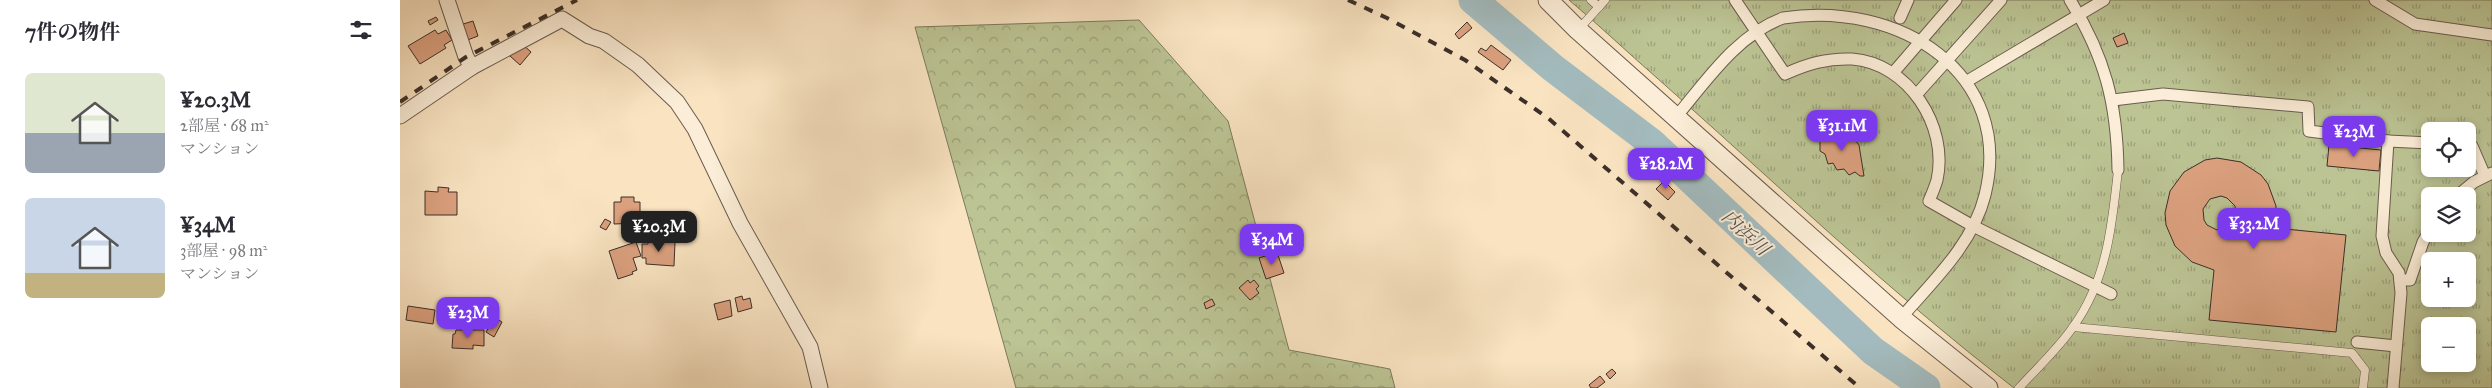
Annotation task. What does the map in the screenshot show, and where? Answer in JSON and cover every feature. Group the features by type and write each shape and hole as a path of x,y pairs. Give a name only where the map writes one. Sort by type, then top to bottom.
{"street":[{"path":"447,0 466,57 472,67"},
{"path":"1548,0 1578,30 1901,318 1988,388"},
{"path":"1735,0 1785,74 1814,62 1853,59 1874,64 1893,73 1916,95 1931,121 1936,141 1937,180 1929,201 1973,226 2111,294"},
{"path":"1900,18 1908,0"},
{"path":"1893,73 1956,0"},
{"path":"1916,95 2002,0"},
{"path":"2070,0 2102,60 2113,100 2118,170"},
{"path":"1970,80 2104,0"},
{"path":"2375,0 2415,24 2492,36"},
{"path":"1676,116 1727,57 1755,32 1783,18 1821,8 1849,7 1900,18 1926,34 1951,56 1970,80 1981,103 1987,126 1989,156 1985,194 1973,226 1954,256 1901,318"},
{"path":"400,116 472,67 562,20 589,36 604,42 638,65 677,102 695,129 740,223 810,347 820,388"},
{"path":"2113,100 2163,94 2308,106 2309,131 2327,135 2421,143"},
{"path":"2388,141 2382,236 2386,253 2400,280 2393,388"},
{"path":"2468,187 2489,175 2476,153"},
{"path":"2400,280 2410,280 2423,242"},
{"path":"2357,342 2396,346"}],"lane":[{"path":"1591,0 1599,7"},
{"path":"1578,30 1605,0"},
{"path":"2019,388 2073,327 2096,287 2105,261 2111,231 2118,170"},
{"path":"2073,327 2352,353 2365,370 2363,388"}],"green space":[{"path":"1569,0 2492,0 2492,388 2014,388 1922,314"},
{"path":"1139,20 1228,121 1289,350 1390,369 1395,388 1016,388 915,27"}],"building":[{"path":"436,17 438,20 430,25 428,21"},
{"path":"473,21 478,36 465,41 460,25"},
{"path":"1467,22 1472,28 1459,39 1455,34"},
{"path":"435,30 438,34 446,30 452,40 444,45 446,48 420,64 408,46"},
{"path":"2124,33 2128,43 2117,47 2113,38"},
{"path":"521,43 531,52 520,65 510,56"},
{"path":"1491,45 1511,60 1503,70 1478,52 1481,48 1486,51"},
{"path":"1815,132 1849,133 1859,145 1864,176 1860,176 1855,172 1849,175 1844,169 1837,170 1833,163 1828,164 1825,154 1820,151 1820,142"},
{"path":"2329,145 2381,150 2379,171 2327,166"},
{"path":"2217,158 2241,162 2261,175 2268,184 2276,206 2275,228 2346,235 2336,332 2209,320 2214,270 2192,262 2175,246 2166,225 2165,213 2170,191 2184,172 2205,160","holes":["2221,196 2227,198 2235,206 2236,218 2234,222 2223,224 2217,230 2207,225 2204,220 2203,209 2210,199"]},
{"path":"1664,181 1675,192 1668,200 1656,189"},
{"path":"438,187 449,188 448,192 457,192 457,215 425,215 425,191 438,192"},
{"path":"621,197 634,197 634,202 640,202 640,223 614,224 614,202 621,202"},
{"path":"605,219 611,222 606,230 600,227"},
{"path":"677,222 677,229 668,229 668,223"},
{"path":"648,240 675,242 674,266 646,264 646,258 642,258 642,244 648,244"},
{"path":"636,242 641,256 633,258 637,270 632,272 633,274 618,279 609,251"},
{"path":"1277,252 1284,273 1266,279 1259,258"},
{"path":"1248,280 1250,283 1254,280 1259,286 1256,289 1259,293 1250,300 1239,288"},
{"path":"742,296 743,300 750,298 752,308 738,312 735,298"},
{"path":"1212,299 1215,305 1206,309 1204,303"},
{"path":"447,300 461,300 460,307 447,306"},
{"path":"730,300 732,316 718,320 714,304"},
{"path":"408,306 435,310 433,324 406,320"},
{"path":"495,318 502,322 494,337 486,332"},
{"path":"456,330 484,330 484,346 473,345 473,349 452,348 453,334 455,334"},
{"path":"1612,369 1616,373 1610,379 1606,374"},
{"path":"1600,376 1605,382 1597,388 1591,388 1589,385"}],"waterway":[{"name":"内浜川","path":"1473,0 1553,68 1652,143 1873,351 1926,388"}],"railway":[{"path":"400,102 466,57 577,0"},
{"path":"1348,0 1387,18 1465,60 1548,118 1860,388"}]}
